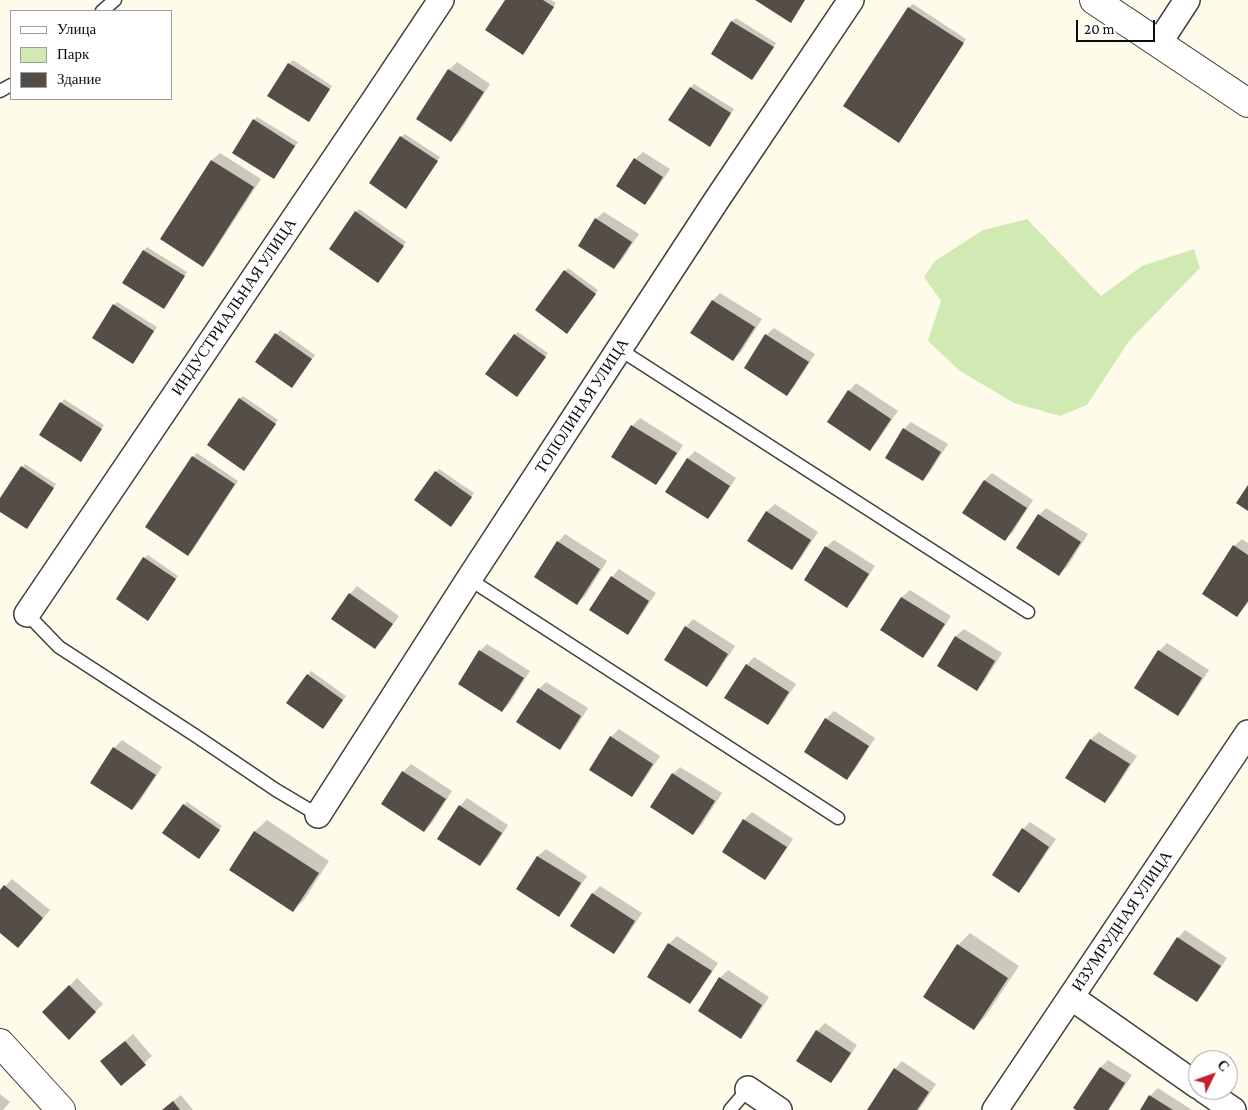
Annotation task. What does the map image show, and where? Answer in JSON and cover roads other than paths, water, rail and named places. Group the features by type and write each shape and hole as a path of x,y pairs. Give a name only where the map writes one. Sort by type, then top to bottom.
{"street":[{"name":"ИНДУСТРИАЛЬНАЯ УЛИЦА","path":"27,614 441,0"},
{"name":"ТОПОЛИНАЯ УЛИЦА","path":"318,815 619,349 851,0"},
{"path":"1094,0 1248,103"},
{"path":"1159,43 1187,0"},
{"name":"ИЗУМРУДНАЯ УЛИЦА","path":"995,1110 1246,740"},
{"path":"1071,997 1188,1079"},
{"path":"0,1043 61,1110"},
{"path":"748,1089 779,1110"},
{"path":"1218,1100 1233,1110"}],"lane":[{"path":"103,10 115,0"},
{"path":"619,349 1028,612"},
{"path":"469,579 838,818"},
{"path":"27,614 59,647 276,790 318,815"},
{"path":"730,1110 748,1089"}]}
